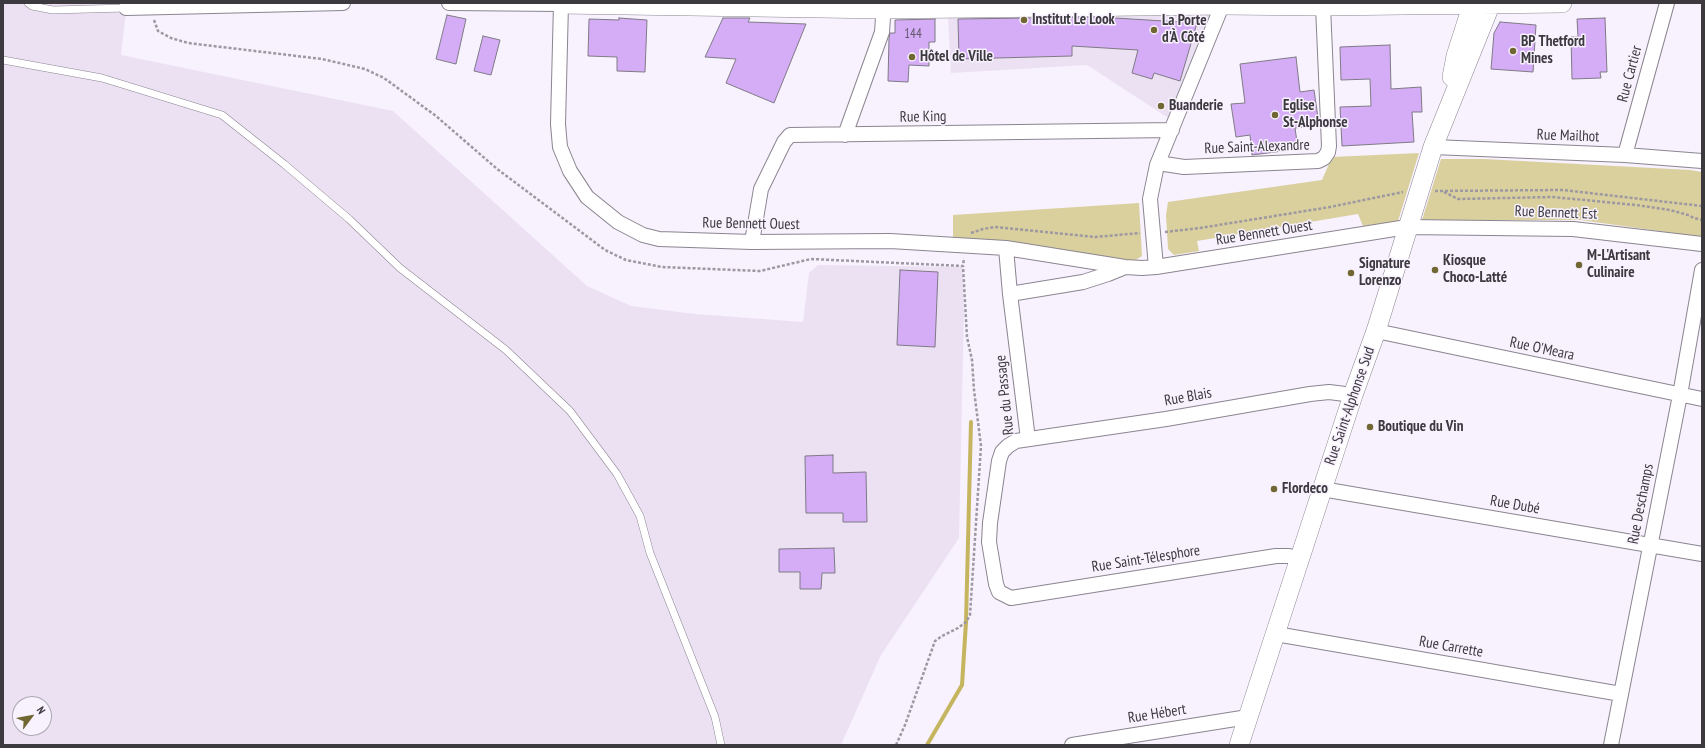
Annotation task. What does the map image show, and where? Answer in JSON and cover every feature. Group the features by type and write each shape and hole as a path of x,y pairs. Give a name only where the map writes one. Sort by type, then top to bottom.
{"street":[{"path":"126,8 152,5 343,3"},
{"path":"449,3 884,6 1223,4 1323,6 1562,3"},
{"name":"Rue Cartier","path":"1625,155 1667,3"},
{"name":"Rue Bennett Ouest","path":"561,4 558,124 560,147 570,171 587,197 618,222 643,235 659,239 752,242 890,241 1006,248 1125,267 1156,267 1407,227"},
{"path":"1156,267 1150,199 1158,163 1223,4"},
{"name":"Rue Saint-Alphonse Sud","path":"1239,745 1353,395 1376,331 1433,147 1446,113 1482,4"},
{"path":"844,135 882,32 884,6"},
{"name":"Rue Saint-Alexandre","path":"1158,163 1184,167 1318,161 1324,158 1328,152 1329,146 1323,6"},
{"name":"Rue King","path":"752,242 761,189 784,142 790,135 1172,130"},
{"name":"Rue Mailhot","path":"1433,147 1625,155 1702,161"},
{"name":"Rue Bennett Est","path":"1407,227 1574,229 1702,244"},
{"name":"Rue du Passage","path":"999,592 996,584 989,542 990,523 999,461 1002,452 1008,446 1016,441 1028,439 1010,294 1006,248"},
{"name":"Rue Bennett Ouest","path":"1010,294 1083,282 1125,267"},
{"name":"Rue Deschamps","path":"1611,745 1680,395 1702,270"},
{"name":"Rue O'Meara","path":"1376,331 1702,399"},
{"name":"Rue Blais","path":"1028,439 1310,394 1329,392 1353,395"},
{"name":"Rue Dubé","path":"1322,489 1702,554"},
{"name":"Rue Saint-Télesphore","path":"999,592 1011,598 1276,556 1289,556 1300,559"},
{"name":"Rue Carrette","path":"1276,634 1621,694"},
{"name":"Rue Hébert","path":"1072,745 1248,717"}],"lane":[{"path":"28,3 32,6 53,10 126,8"},
{"path":"3,60 102,78 222,115 284,164 349,219 400,268 506,350 570,411 617,474 640,516 650,554 715,717 722,745"}],"path":[{"path":"152,5 154,23 158,31 171,38 188,43 322,59 365,69 384,78 436,116 502,172 605,250 626,260 662,267 760,271 811,259 963,266"},
{"path":"896,745 935,641 958,628 966,622 970,615 981,446 972,360 967,337 963,266 968,235 983,229 995,228 1095,237 1200,228 1419,190 1444,192 1563,190 1702,206"},
{"path":"1444,192 1458,199 1553,198 1636,205 1670,210 1702,220"}],"shaded area":[{"path":"3,3 127,3 121,55 393,111 587,286 631,306 695,314 803,322 809,273 818,265 962,267 964,310 959,538 881,655 841,745 3,745"},
{"path":"1215,3 1170,119 1087,65 951,73 948,16"},
{"path":"1419,153 1398,221 1363,226 1358,214 1197,241 1199,251 1174,255 1168,249 1166,215 1168,202 1322,180 1332,157"},
{"path":"1441,159 1484,159 1690,170 1702,172 1702,237 1580,220 1422,220"},
{"path":"1139,203 1142,256 1131,263 953,239 953,215"}],"building":[{"path":"447,15 466,19 456,64 436,59"},
{"path":"1098,17 1197,23 1180,81 1154,73 1152,79 1132,73 1138,50 1072,46 1072,56 959,59 958,19"},
{"path":"619,18 647,20 645,72 617,71 617,57 588,56 589,19 619,20"},
{"path":"723,18 750,18 748,22 806,24 774,103 726,83 736,59 705,57"},
{"path":"1605,18 1607,72 1600,72 1601,78 1572,79 1571,37 1578,37 1577,19"},
{"path":"935,19 935,42 929,42 929,66 909,65 908,82 888,81 889,38 890,33 895,33 895,20"},
{"name":"BP Thetford Mines","path":"1500,22 1536,25 1533,72 1491,69 1494,33"},
{"path":"483,36 500,40 491,75 474,71"},
{"path":"1390,45 1391,89 1421,87 1422,112 1412,112 1414,142 1342,146 1340,107 1371,106 1370,79 1341,80 1340,47"},
{"name":"Eglise St-Alphonse","path":"1296,57 1300,92 1314,90 1319,125 1295,128 1298,149 1252,155 1250,135 1236,137 1231,104 1245,103 1240,64"},
{"path":"900,270 938,272 935,347 897,345"},
{"path":"833,455 833,473 866,472 867,522 843,522 843,513 806,513 805,456"},
{"path":"834,548 835,573 822,573 821,589 800,589 800,572 779,572 779,549"}],"waterway":[{"path":"927,745 962,685 966,622 971,422"}],"place":[{"name":"Institut Le Look","path":"1024,20"},
{"name":"La Porte d'À Côté","path":"1154,30"},
{"name":"BP Thetford Mines","path":"1513,51"},
{"name":"Hôtel de Ville","path":"912,57"},
{"name":"Buanderie","path":"1161,106"},
{"name":"Eglise St-Alphonse","path":"1275,115"},
{"name":"M-L'Artisant Culinaire","path":"1579,265"},
{"name":"Kiosque Choco-Latté","path":"1435,270"},
{"name":"Signature Lorenzo","path":"1351,273"},
{"name":"Boutique du Vin","path":"1370,427"},
{"name":"Flordeco","path":"1274,489"}]}
